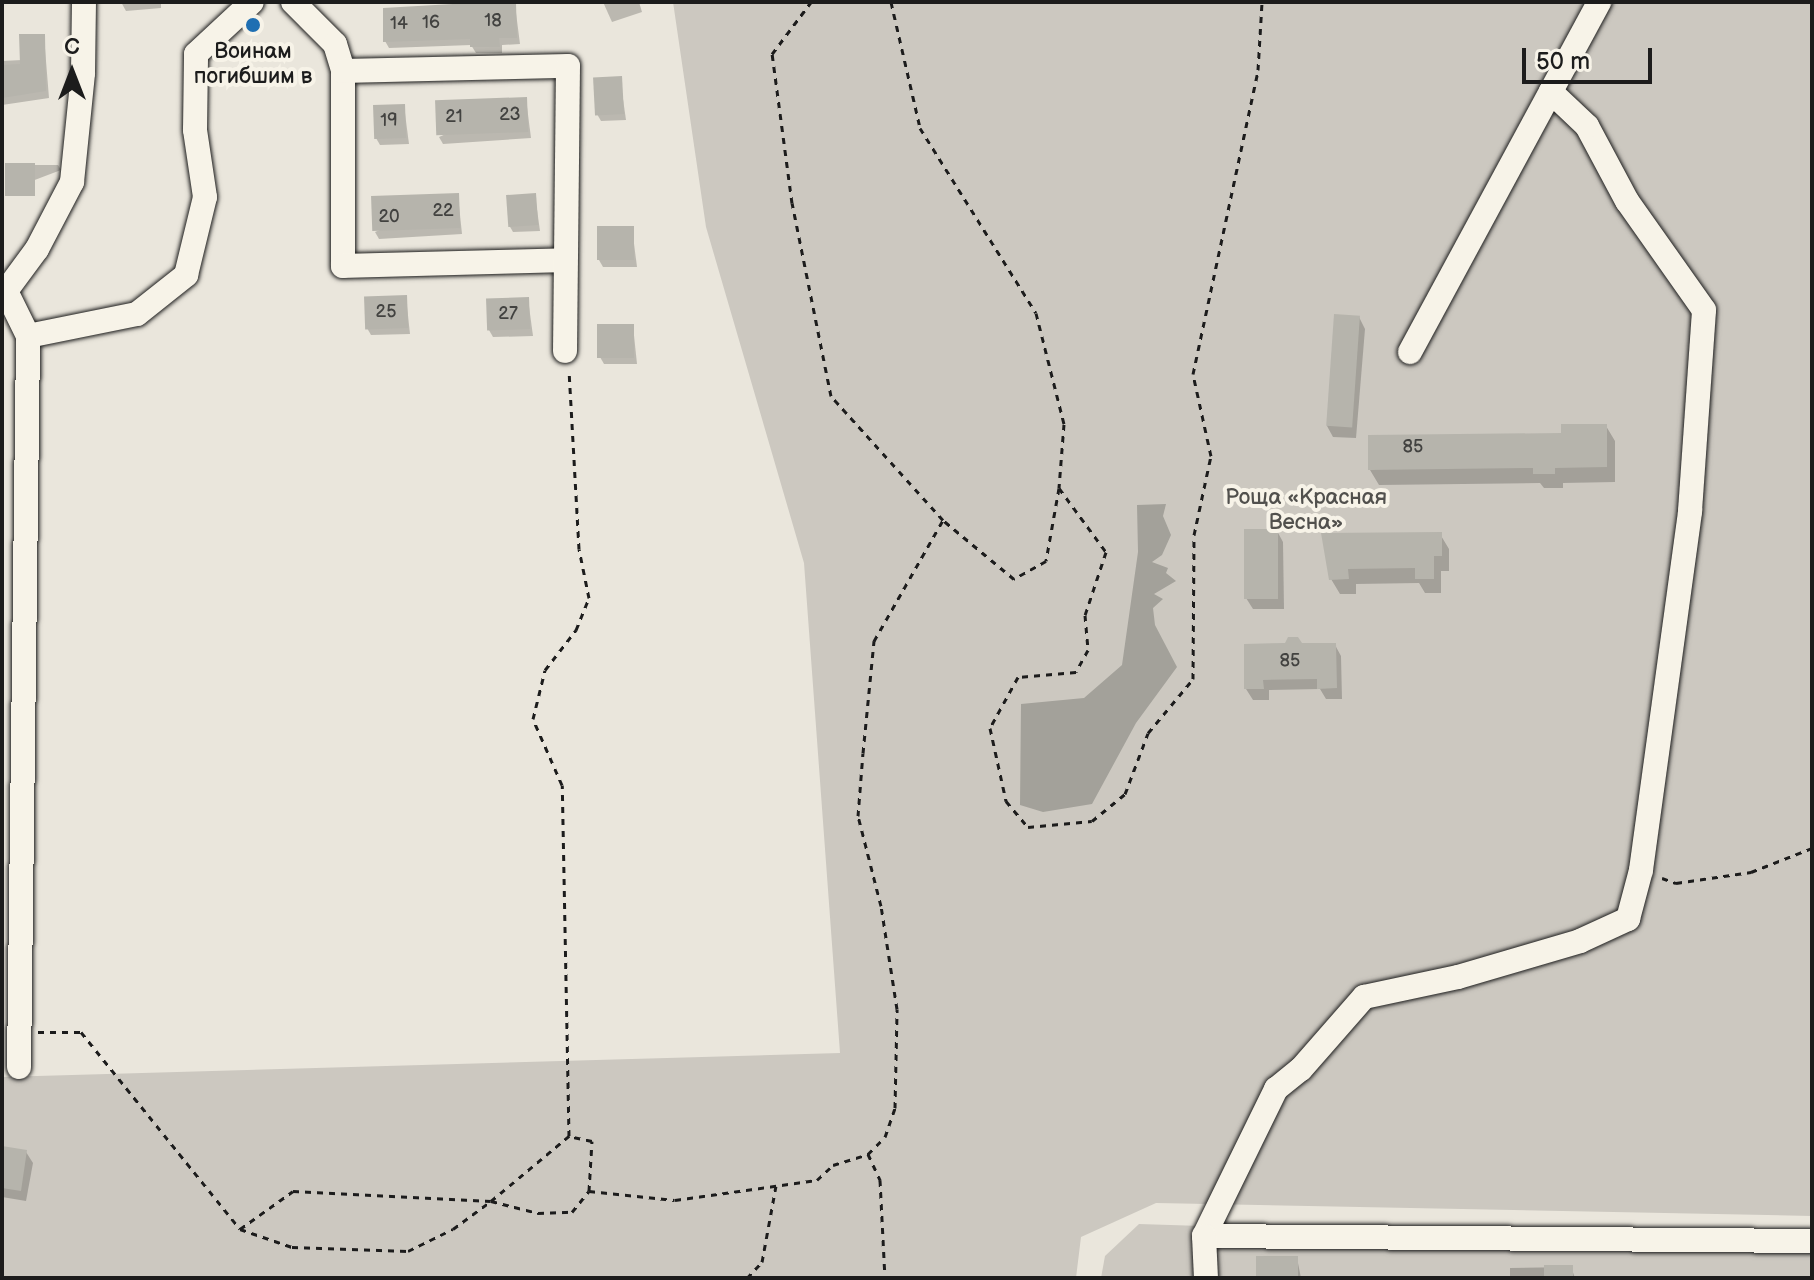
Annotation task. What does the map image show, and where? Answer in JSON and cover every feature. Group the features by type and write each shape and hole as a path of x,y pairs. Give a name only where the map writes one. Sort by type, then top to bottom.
{"street":[{"path":"19,1067 28,336 4,293 37,249 72,182 83,73 84,2"},
{"path":"28,336 137,314 186,275 205,197 195,130 196,54 252,2"},
{"path":"293,2 335,44 343,71 343,266 565,260"},
{"path":"1410,352 1599,2"},
{"path":"343,71 568,66 565,351"},
{"path":"1206,1278 1204,1236 1276,1089 1301,1069 1364,997 1458,977 1580,941 1628,919 1641,870 1690,511 1704,310 1627,201 1587,126 1551,92"},
{"path":"1204,1236 1812,1241"}],"path":[{"path":"811,2 772,54 792,203 831,396 943,520 1014,579 1046,561 1059,488 1064,424 1036,313 920,128 891,2"},
{"path":"1059,488 1106,552 1085,615 1088,650 1076,672 1018,677 990,728 1006,801 1028,827 1092,821 1125,794 1148,733 1193,679 1194,535 1211,456 1193,374 1258,70 1262,2"},
{"path":"565,351 575,402 579,549 589,598 576,630 545,670 533,719 562,785 569,1136"},
{"path":"589,1191 675,1200 817,1180 833,1165 868,1154 885,1137 895,1108 897,1009 881,906 858,816 874,641 943,520"},
{"path":"1641,870 1676,883 1751,872 1812,848"},
{"path":"21,1032 81,1032 240,1229 292,1247 408,1251 453,1229 569,1136"},
{"path":"240,1229 293,1191 491,1201 538,1213 572,1212 589,1191 592,1141 569,1136"},
{"path":"868,1154 880,1180 885,1278"},
{"path":"747,1278 762,1262 776,1186"}],"green space":[{"name":"Роща «Красная Весна»","path":"673,2 1812,2 1812,1216 1156,1203 1081,1237 1076,1278 2,1278 2,1077 840,1053 804,563 706,227"},
{"path":"1139,1224 1812,1245 1812,1278 1101,1278 1105,1256"}],"shaded area":[{"path":"1166,504 1163,516 1171,535 1162,555 1152,562 1168,568 1166,573 1176,581 1154,594 1163,599 1153,608 1155,625 1177,667 1136,723 1092,804 1043,812 1020,805 1021,704 1084,698 1122,665 1138,552 1137,505"}],"building":[{"path":"516,3 517,38 499,38 500,47 470,47 470,39 383,42 383,8"},
{"path":"19,34 45,34 46,91 2,98 2,65 20,64"},
{"path":"622,76 624,114 595,115 593,78"},
{"path":"527,97 528,132 436,135 435,100"},
{"path":"405,104 406,138 374,139 373,105"},
{"path":"5,163 35,163 35,196 5,196"},
{"path":"459,193 460,228 372,231 371,196"},
{"path":"536,193 538,225 508,227 506,195"},
{"path":"597,226 634,226 634,260 597,260"},
{"path":"407,295 408,328 365,329 364,297"},
{"path":"529,297 530,329 487,330 486,299"},
{"path":"1334,314 1360,316 1352,428 1326,426"},
{"path":"597,324 634,324 634,358 597,358"},
{"path":"1561,424 1607,424 1607,467 1555,468 1555,474 1533,474 1533,468 1368,470 1368,435 1561,433"},
{"path":"1244,529 1278,529 1278,599 1244,599"},
{"path":"1442,532 1442,556 1434,556 1434,579 1415,579 1415,568 1348,569 1349,579 1329,580 1321,533"},
{"path":"1288,637 1298,637 1302,643 1336,643 1337,688 1317,689 1317,679 1263,680 1264,689 1244,689 1244,644 1285,643"},
{"path":"2,1146 27,1150 21,1191 2,1188"},
{"path":"1256,1256 1298,1256 1298,1278 1256,1278"},
{"path":"1544,1265 1573,1265 1573,1278 1544,1278"}],"place":[{"name":"Воинам погибшим в","path":"253,25"}]}
